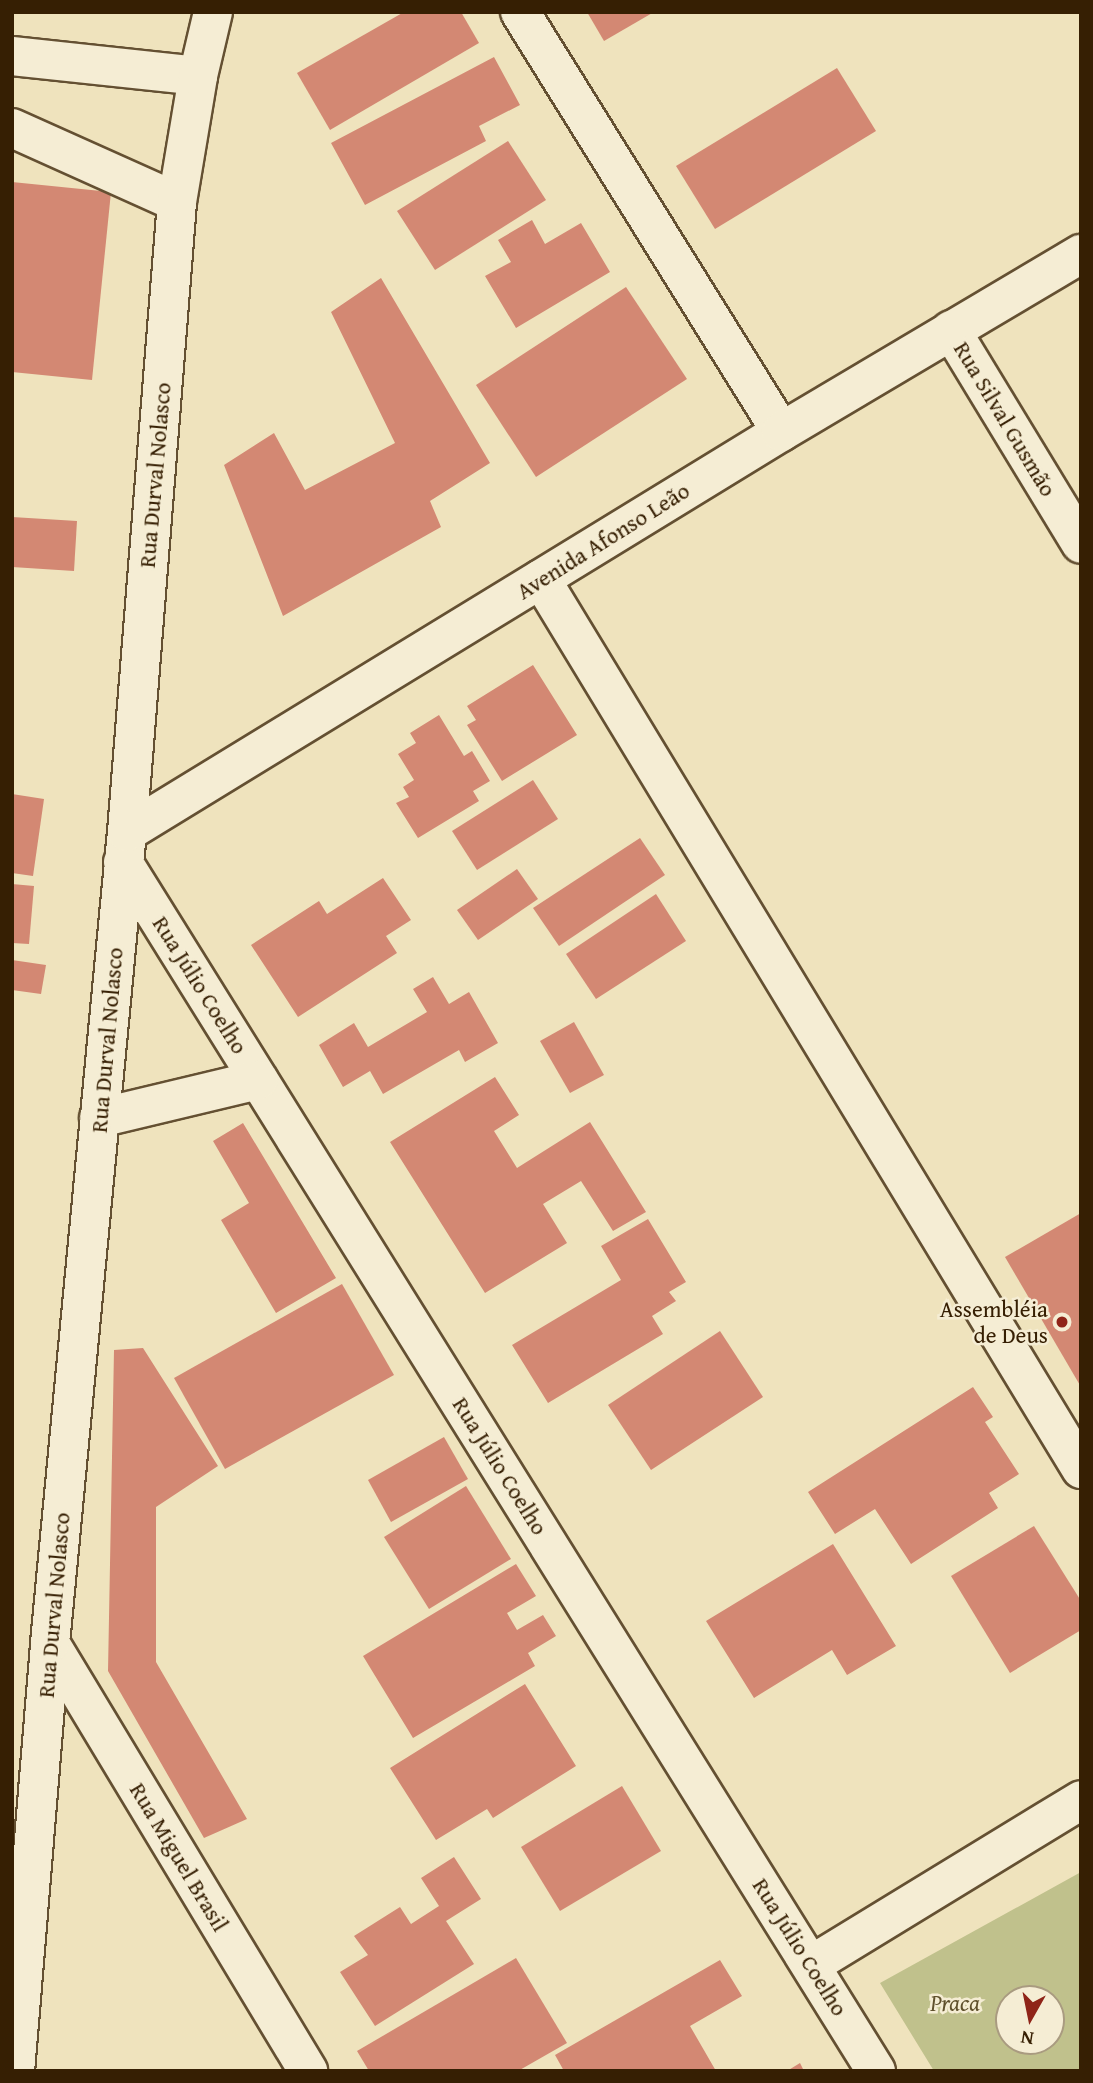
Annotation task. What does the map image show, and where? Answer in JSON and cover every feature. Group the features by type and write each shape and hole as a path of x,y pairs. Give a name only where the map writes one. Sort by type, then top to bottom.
{"street":[{"name":"Rua Durval Nolasco","path":"15,2071 50,1643 125,847 177,202 198,76 213,12"},
{"path":"520,12 781,432"},
{"path":"12,56 198,76"},
{"path":"12,128 177,202"},
{"name":"Avenida Afonso Leão","path":"125,847 541,579 781,432 1081,254"},
{"name":"Rua Silval Gusmão","path":"951,330 1081,544"},
{"path":"541,579 1081,1469"},
{"name":"Rua Júlio Coelho","path":"125,847 259,1080 876,2071"},
{"path":"99,1118 259,1080"},
{"name":"Rua Miguel Brasil","path":"50,1643 308,2071"},
{"path":"811,1965 1081,1800"}],"green space":[{"name":"Praca","path":"1081,1872 1081,2071 934,2071 880,1983"}],"building":[{"path":"404,12 461,12 479,43 330,130 297,73"},
{"path":"587,12 654,12 604,41"},
{"path":"494,57 520,105 479,126 486,141 365,205 331,143"},
{"path":"837,68 876,131 715,229 676,166"},
{"path":"508,141 546,200 435,270 397,211"},
{"path":"12,182 111,192 92,380 12,372"},
{"path":"532,220 545,244 581,223 610,272 516,328 485,276 511,262 498,240"},
{"path":"381,278 490,463 430,501 441,527 283,616 224,465 274,433 305,490 395,443 331,312"},
{"path":"626,287 687,379 536,477 476,385"},
{"path":"12,517 77,521 74,571 12,567"},
{"path":"533,665 577,735 502,781 467,725 476,720 467,706"},
{"path":"439,715 464,756 472,751 490,781 473,791 479,801 418,838 396,803 409,797 403,787 414,780 398,754 416,743 410,733"},
{"path":"533,780 558,819 477,870 452,831"},
{"path":"12,794 44,799 33,876 12,873"},
{"path":"640,838 665,875 559,946 533,908"},
{"path":"517,869 538,899 478,940 457,910"},
{"path":"383,878 411,920 386,936 397,953 298,1017 251,945 319,901 327,914"},
{"path":"12,884 34,886 29,944 12,943"},
{"path":"656,894 686,941 596,999 566,954"},
{"path":"12,960 46,965 41,994 12,990"},
{"path":"433,977 449,1004 469,992 498,1043 465,1062 459,1050 383,1094 370,1071 343,1087 319,1045 354,1023 368,1047 427,1012 413,989"},
{"path":"574,1022 604,1075 570,1093 540,1041"},
{"path":"495,1077 519,1115 494,1131 517,1168 590,1122 646,1212 613,1231 581,1181 543,1204 567,1243 485,1293 390,1142"},
{"path":"243,1123 336,1278 276,1313 221,1220 249,1203 213,1141"},
{"name":"Assembléia de Deus","path":"1081,1213 1081,1387 1005,1257"},
{"path":"648,1219 686,1282 669,1292 676,1301 652,1316 663,1334 548,1403 512,1345 621,1280 601,1246"},
{"path":"342,1284 394,1375 225,1469 174,1378"},
{"path":"720,1331 763,1397 651,1470 608,1405"},
{"path":"143,1348 218,1466 156,1507 156,1662 247,1819 204,1838 108,1671 114,1350"},
{"path":"973,1387 993,1417 985,1422 1019,1474 989,1493 998,1508 911,1564 875,1509 835,1534 808,1492"},
{"path":"444,1437 468,1479 391,1522 368,1480"},
{"path":"466,1486 511,1559 429,1609 384,1537"},
{"path":"1034,1526 1081,1601 1081,1630 1010,1673 951,1576"},
{"path":"833,1544 896,1646 847,1675 832,1650 754,1698 706,1621"},
{"path":"516,1564 536,1596 507,1613 517,1630 543,1615 556,1636 528,1653 535,1666 413,1738 363,1656"},
{"path":"525,1684 576,1766 493,1818 487,1809 436,1840 390,1768"},
{"path":"622,1786 661,1851 560,1911 521,1847"},
{"path":"454,1857 481,1899 446,1921 474,1964 375,2026 340,1972 368,1955 354,1936 400,1907 411,1924 439,1906 421,1878"},
{"path":"516,1958 567,2043 518,2071 369,2071 357,2051"},
{"path":"720,1960 742,1996 690,2026 716,2071 564,2071 555,2055"},
{"path":"800,2063 804,2071 787,2071"}],"place":[{"name":"Assembléia de Deus","path":"1062,1322"}]}
